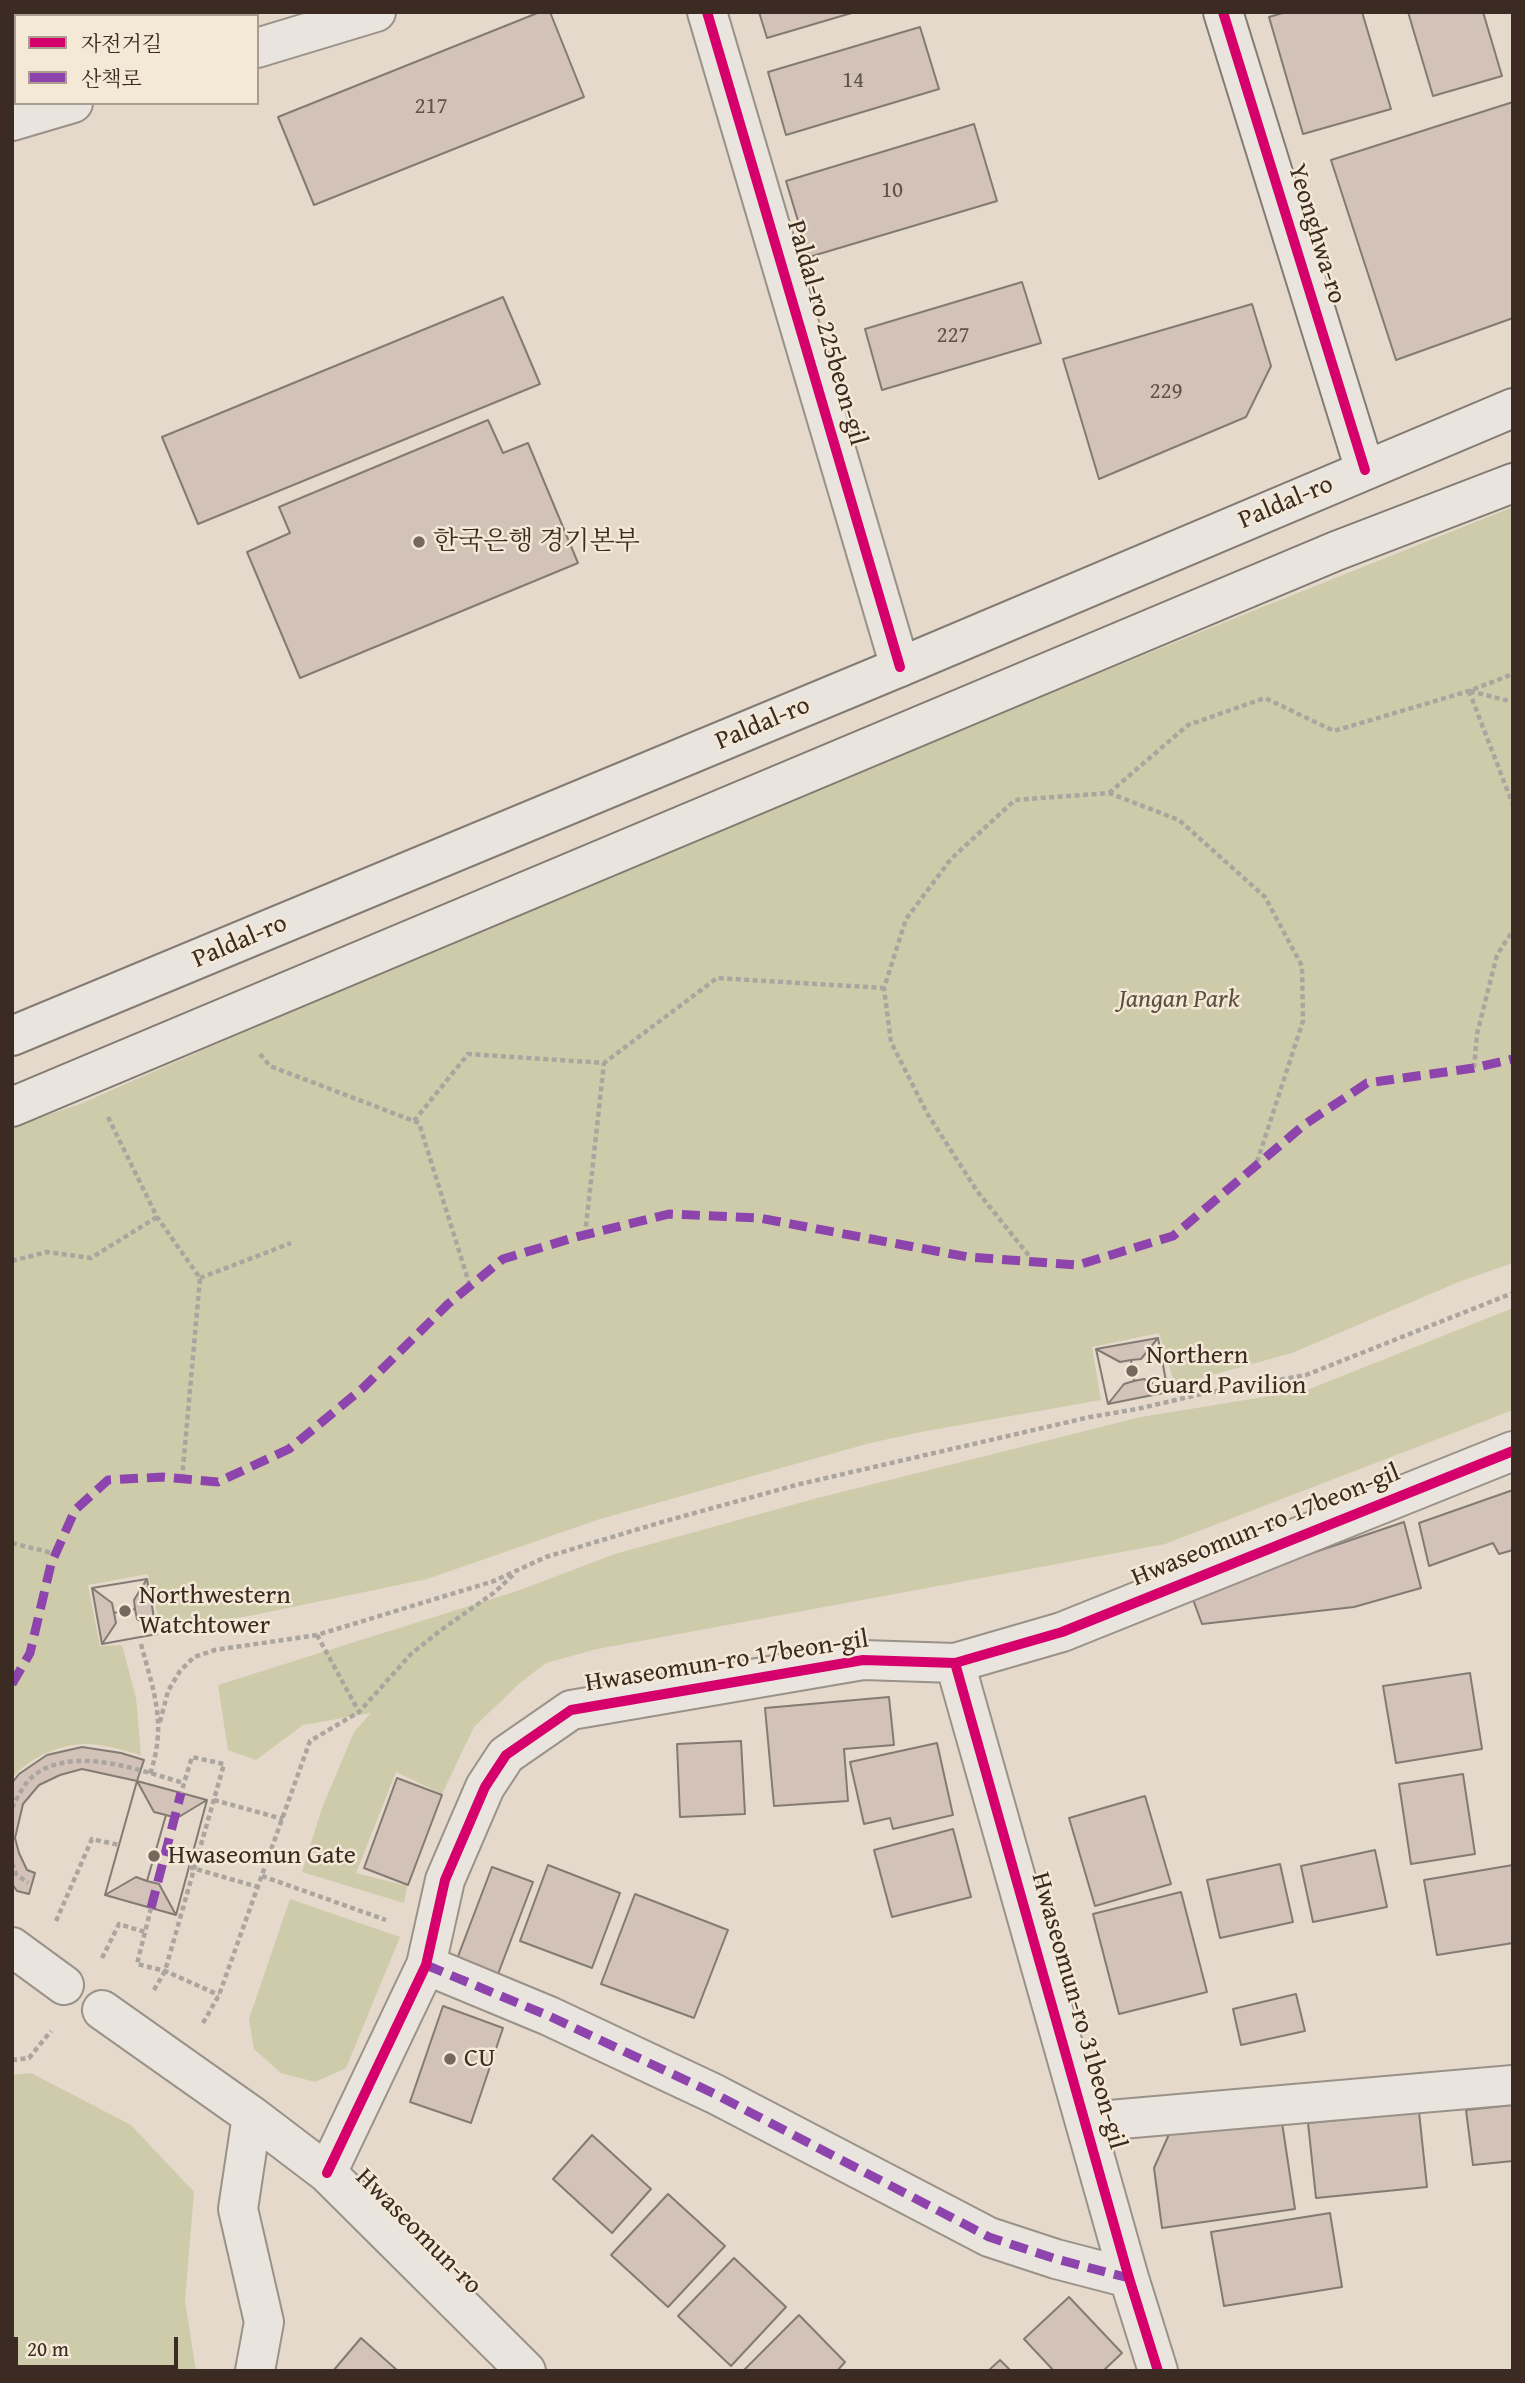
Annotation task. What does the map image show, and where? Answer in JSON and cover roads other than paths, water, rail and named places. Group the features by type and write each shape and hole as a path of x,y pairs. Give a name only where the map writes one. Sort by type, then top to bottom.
{"street":[{"path":"259,47 376,12"},
{"name":"Paldal-ro 225beon-gil","path":"707,12 900,667"},
{"name":"Yeonghwa-ro","path":"1223,12 1365,470"},
{"path":"12,121 66,105"},
{"name":"Paldal-ro","path":"12,1036 900,667 1513,408"},
{"path":"12,1107 1336,551 1513,483"},
{"name":"Hwaseomun-ro 17beon-gil","path":"327,2173 429,1951 445,1880 485,1787 506,1755 571,1710 863,1660 955,1663 1062,1632 1513,1451"},
{"name":"Hwaseomun-ro 31beon-gil","path":"955,1663 1129,2278 1158,2371"},
{"path":"429,1951 549,2016 715,2094 989,2237 1056,2259 1129,2278"},
{"name":"Hwaseomun-ro","path":"102,2010 252,2116 327,2173 526,2371"},
{"name":"Hwaseomun-ro 31beon-gil","path":"1087,2122 1513,2085"},
{"path":"252,2116 238,2209 264,2322 256,2371"}],"place":[{"name":"한국은행 경기본부","path":"419,542"},
{"name":"Northern Guard Pavilion","path":"1132,1371"},
{"name":"Northwestern Watchtower","path":"125,1611"},
{"name":"Hwaseomun Gate","path":"154,1856"},
{"name":"CU","path":"450,2059"}],"park label":[{"name":"Jangan Park","path":"1179,1000"}]}
